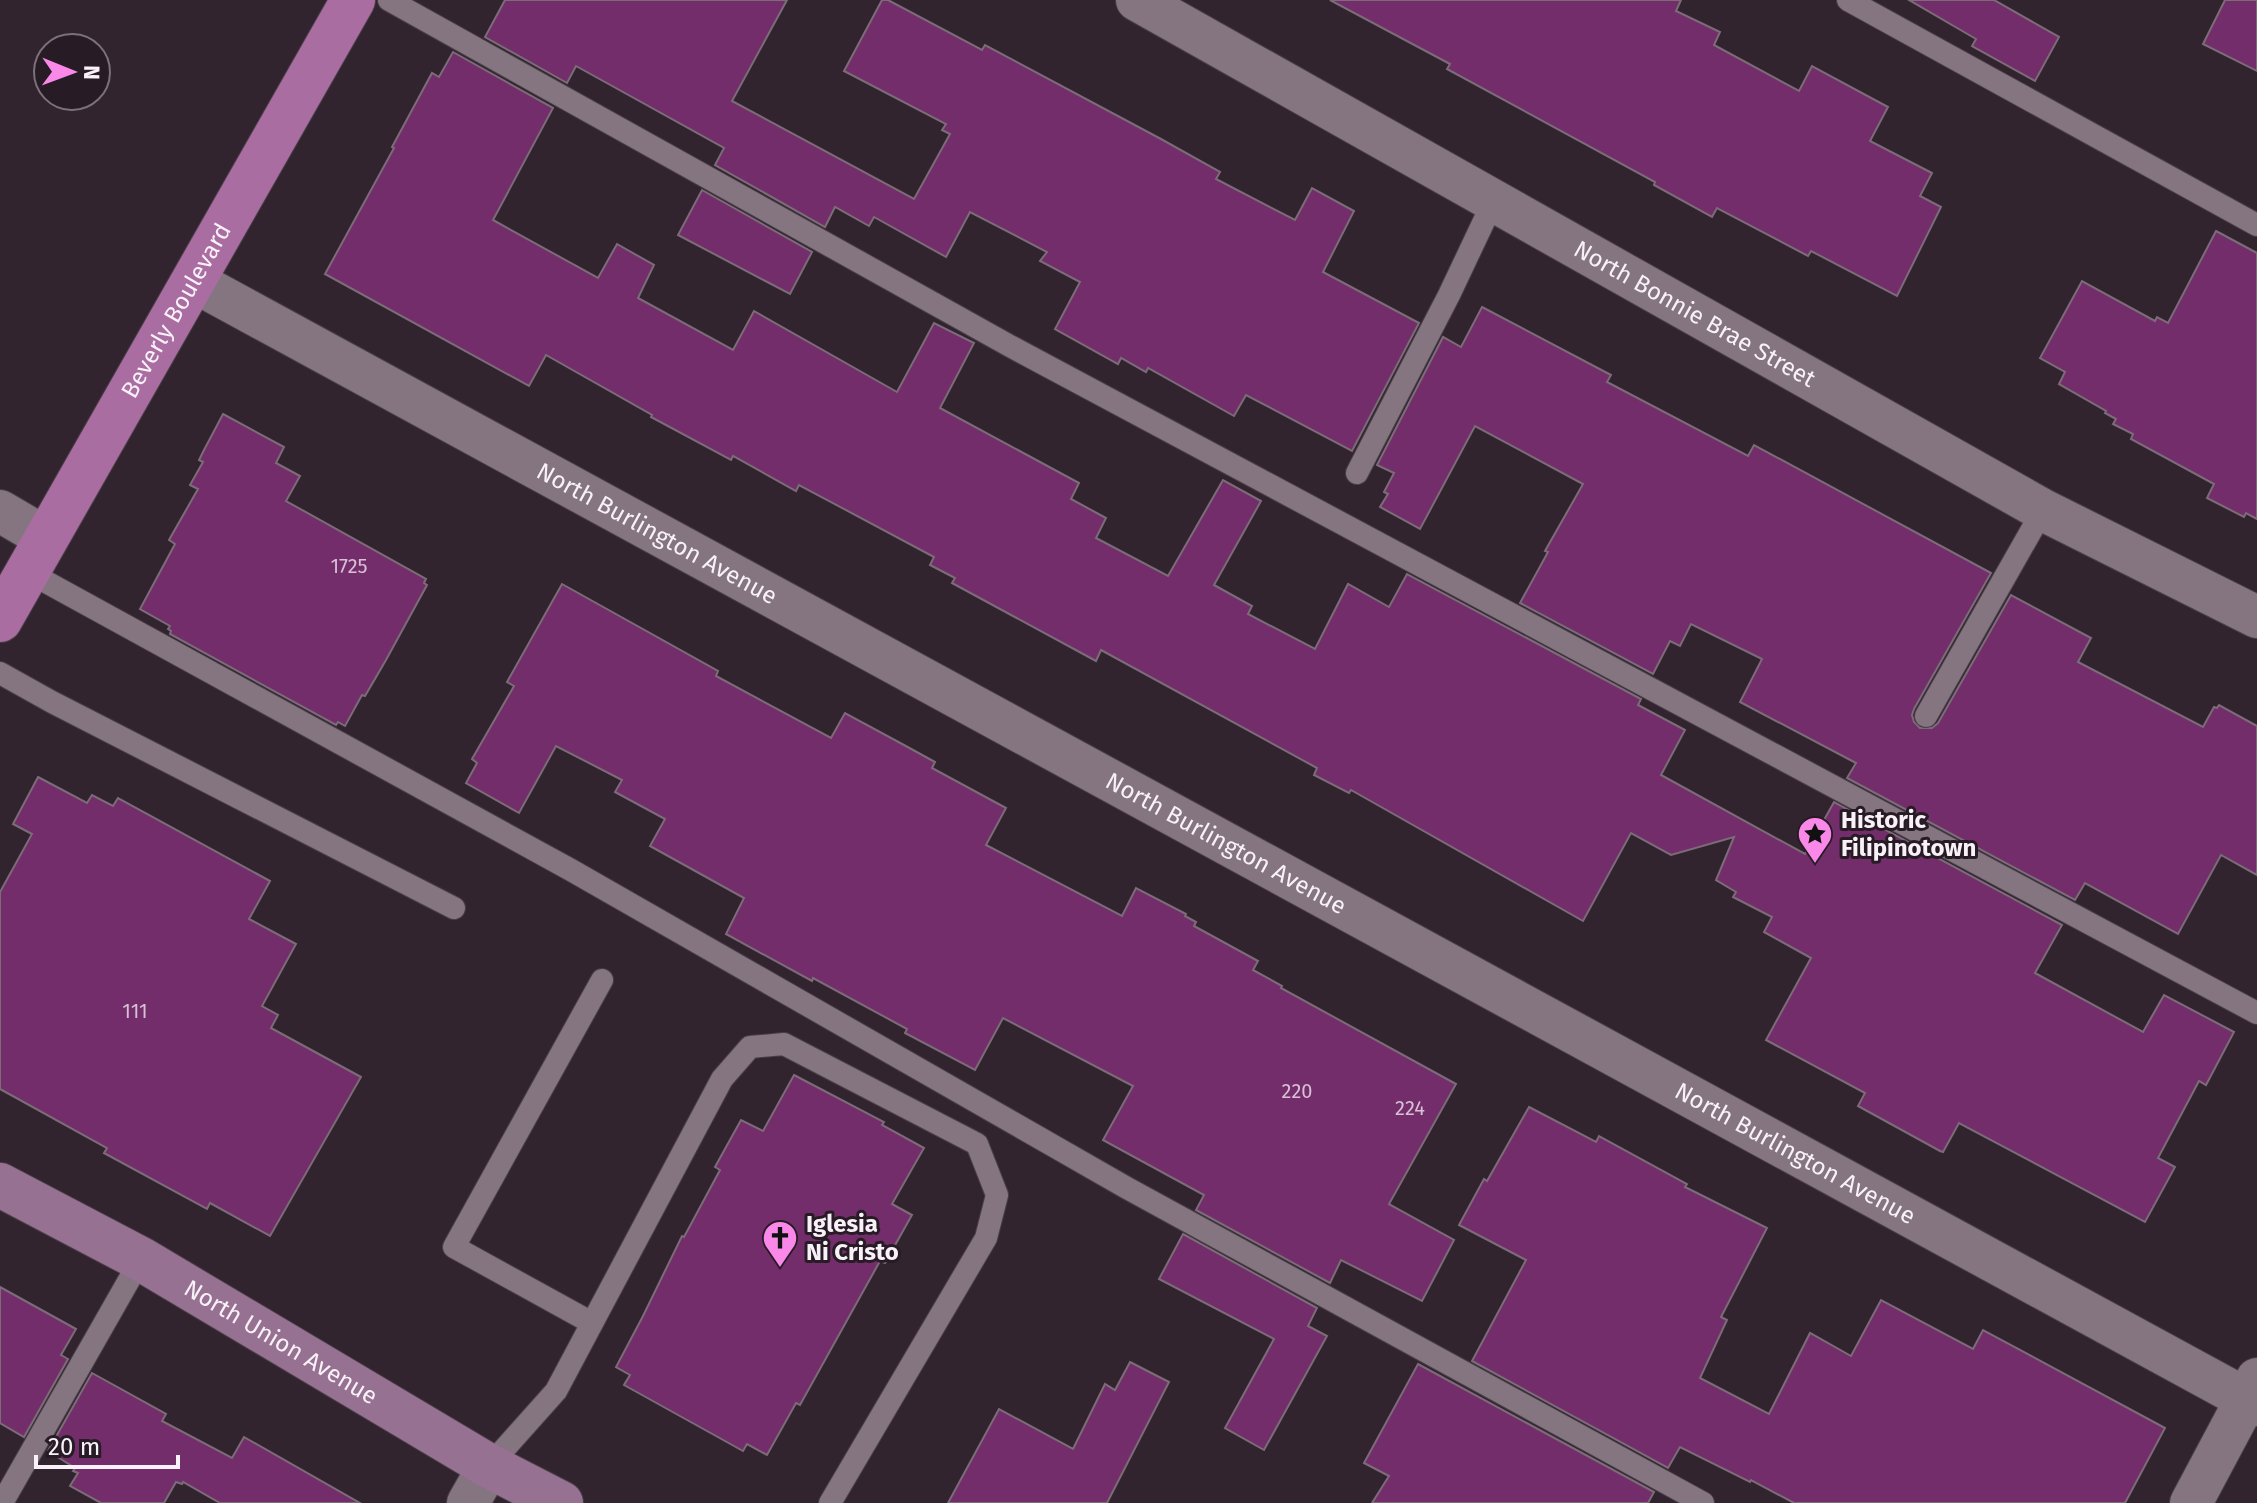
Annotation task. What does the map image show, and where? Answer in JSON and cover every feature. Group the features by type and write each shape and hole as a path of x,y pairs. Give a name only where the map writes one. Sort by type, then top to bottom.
{"main road":[{"name":"Beverly Boulevard","path":"0,620 353,0"}],"street":[{"name":"North Bonnie Brae Street","path":"1137,0 2043,510 2257,617"},
{"name":"North Burlington Avenue","path":"195,282 2253,1395"},
{"path":"0,511 37,555"},
{"name":"North Union Avenue","path":"0,1185 141,1259 489,1466 561,1503"},
{"path":"2191,1503 2253,1395"},
{"path":"468,1503 489,1466"}],"lane":[{"path":"389,0 1010,346 2257,1013"},
{"path":"1848,0 2257,225"},
{"path":"1357,473 1494,200"},
{"path":"1926,716 2043,510"},
{"path":"37,555 543,855 1127,1188 1703,1503"},
{"path":"0,673 454,908"},
{"path":"592,1323 454,1247 602,980"},
{"path":"489,1466 556,1391 722,1079 750,1047 784,1044 977,1144 997,1195 986,1238 830,1503"},
{"path":"2,1503 141,1259"}],"building":[{"path":"505,0 787,0 732,101 914,199 950,134 942,130 946,124 844,71 882,0 888,0 982,50 985,45 1161,139 1220,172 1216,179 1295,220 1312,188 1354,211 1323,272 1419,323 1352,451 1246,395 1234,416 1148,368 1146,372 1121,358 1118,364 1055,329 1080,282 1040,261 1047,252 970,212 946,257 874,217 869,226 835,207 825,227 715,165 724,148 576,66 567,83 485,37"},
{"path":"1330,0 1681,0 1676,11 1720,32 1714,45 1799,91 1812,66 1888,107 1870,141 1932,173 1920,196 1941,207 1897,296 1811,251 1808,256 1717,208 1712,217 1654,185 1655,182 1447,69 1450,64"},
{"path":"1909,0 1994,0 2059,37 2035,81 1972,46 1976,39"},
{"path":"2225,0 2257,0 2257,71 2203,44"},
{"path":"453,52 553,108 493,220 598,278 617,244 654,265 638,298 733,350 754,311 897,392 934,323 974,343 940,408 1079,483 1071,499 1106,518 1096,538 1168,576 1223,480 1261,501 1214,585 1252,606 1248,614 1315,649 1348,584 1389,607 1407,574 1641,699 1638,705 1685,730 1661,775 1805,854 1834,802 2062,925 2035,973 2143,1032 2164,995 2234,1032 2206,1085 2199,1081 2158,1158 2175,1167 2145,1222 1959,1123 1943,1152 1940,1151 1858,1106 1865,1093 1766,1040 1811,958 1764,932 1772,917 1733,897 1736,892 1716,880 1734,837 1671,855 1631,833 1583,921 1351,790 1349,793 1314,775 1317,768 1101,650 1096,661 952,583 955,578 930,565 934,557 799,485 796,491 733,456 731,460 546,355 529,386 325,274 432,73 439,77"},
{"path":"702,190 812,252 790,294 678,235"},
{"path":"2216,231 2257,253 2257,519 2246,513 2244,517 2207,498 2214,484 2131,439 2133,434 2113,424 2116,419 2106,411 2059,384 2065,372 2040,358 2082,281 2155,321 2157,317 2168,323"},
{"path":"1482,307 1611,375 1607,382 1748,456 1754,445 1991,573 1914,709 1914,722 1920,728 1932,728 1938,723 2011,595 2091,638 2078,662 2203,727 2214,707 2219,705 2257,726 2257,875 2221,855 2178,934 2085,883 2075,900 1847,778 1856,763 1740,702 1762,659 1691,624 1680,646 1670,641 1653,674 1520,603 1583,484 1475,426 1420,529 1380,507 1388,494 1384,492 1394,473 1377,465 1443,337 1461,347"},
{"path":"223,414 284,447 276,463 300,476 286,501 426,579 424,583 427,585 386,660 345,726 338,722 336,725 170,634 170,626 140,609 175,544 169,540 198,489 190,485"},
{"path":"562,584 718,671 716,676 831,738 845,713 935,762 932,768 1006,808 986,845 1122,916 1136,888 1186,914 1196,922 1194,926 1258,961 1253,970 1281,988 1456,1084 1389,1204 1454,1240 1422,1301 1341,1260 1330,1283 1196,1210 1204,1195 1103,1140 1133,1086 1003,1018 975,1070 905,1033 907,1029 726,934 744,898 650,846 665,819 615,792 622,780 556,746 519,813 466,783 477,763 472,759 514,686 507,682"},
{"path":"38,777 87,803 92,795 113,806 118,798 270,881 249,919 296,944 262,1006 278,1015 271,1028 361,1077 270,1236 210,1203 207,1209 104,1153 107,1148 0,1089 0,892 32,834 13,824"},
{"name":"Iglesia Ni Cristo","path":"794,1075 884,1122 882,1125 924,1148 892,1204 912,1215 885,1263 880,1261 800,1405 796,1403 767,1455 747,1444 743,1451 624,1385 630,1375 616,1367 682,1236 720,1170 715,1167 741,1120 763,1131"},
{"path":"1529,1107 1596,1142 1599,1136 1687,1184 1685,1187 1767,1228 1721,1317 1727,1320 1700,1378 1769,1414 1810,1333 1851,1356 1881,1300 1973,1349 1983,1330 2165,1428 2125,1503 1794,1503 1680,1447 1668,1468 1472,1361 1526,1260 1459,1225"},
{"path":"1183,1234 1317,1308 1308,1326 1327,1336 1264,1450 1225,1428 1274,1339 1159,1279"},
{"path":"0,1287 76,1329 61,1355 68,1359 24,1437 0,1423"},
{"path":"1130,1362 1169,1382 1107,1503 948,1503 999,1409 1073,1449 1105,1384 1115,1390"},
{"path":"1418,1364 1654,1492 1648,1503 1372,1503 1389,1476 1364,1463"},
{"path":"92,1373 166,1414 162,1421 232,1458 244,1437 360,1503 220,1503 183,1482 176,1482 164,1503 101,1503 70,1486 78,1473 73,1471 75,1468 48,1451"}],"place":[{"name":"Historic Filipinotown","path":"1815,865"},
{"name":"Iglesia Ni Cristo","path":"780,1269"}]}
